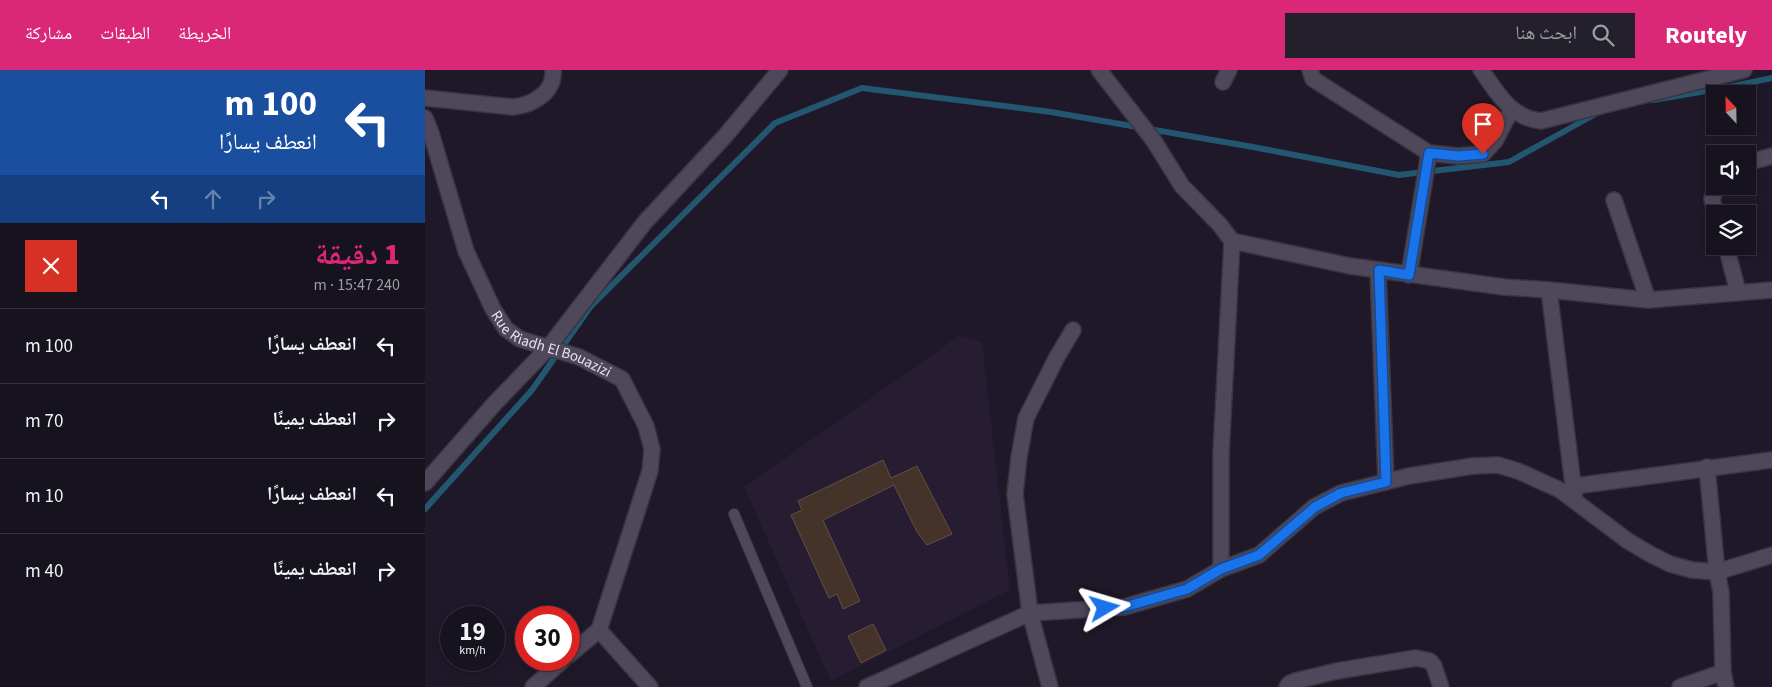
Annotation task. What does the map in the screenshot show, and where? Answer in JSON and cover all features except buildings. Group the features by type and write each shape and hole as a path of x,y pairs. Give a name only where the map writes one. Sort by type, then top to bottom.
{"street":[{"path":"425,98 513,107 523,106 536,100 547,91 553,70"},
{"path":"425,483 495,403 548,348 645,222 726,135 780,70"},
{"path":"1099,70 1154,141 1182,186 1220,225 1232,241 1221,454 1221,569"},
{"path":"1310,70 1313,79 1429,153 1458,156 1483,154 1495,141 1511,110"},
{"path":"1481,70 1511,110 1522,117 1541,121 1744,70"},
{"name":"Rue Riadh El Bouazizi","path":"425,118 466,251 493,310 506,329 520,339 579,357 622,379 646,426 651,449 649,471 599,630"},
{"path":"1409,275 1429,153"},
{"path":"1756,160 1772,156"},
{"path":"1614,200 1648,300"},
{"path":"1232,241 1350,266 1504,287 1648,300 1772,290"},
{"path":"1728,255 1738,292"},
{"path":"1379,270 1386,482"},
{"path":"1549,290 1575,493 1628,541 1671,564 1692,570 1717,572 1772,555"},
{"path":"1050,687 1031,613 1015,494 1026,418 1073,330"},
{"path":"867,687 1031,613 1124,607 1187,589 1221,569 1259,555 1315,507 1341,493 1409,476 1473,466 1498,466 1518,471 1560,490 1575,493 1707,467 1772,460"},
{"path":"1680,687 1724,680 1721,592 1717,572 1707,467"},
{"path":"580,646 599,630 650,687"},
{"path":"1287,687 1295,681 1327,673 1416,658 1430,661 1434,666 1441,687"},
{"path":"533,687 551,671"}],"lane":[{"path":"734,514 807,687"}],"shaded area":[{"path":"959,336 982,342 1010,590 831,681 744,487"}],"waterway":[{"path":"1653,100 1772,78"},
{"path":"425,509 532,390 591,306 775,123 862,88 1051,112 1253,147 1399,175 1509,162 1599,112"}],"route":[{"path":"1105,608 1124,607 1187,589 1221,569 1259,555 1292,524 1315,507 1341,493 1386,482 1379,270 1409,275 1429,153 1458,156 1483,154"}]}
